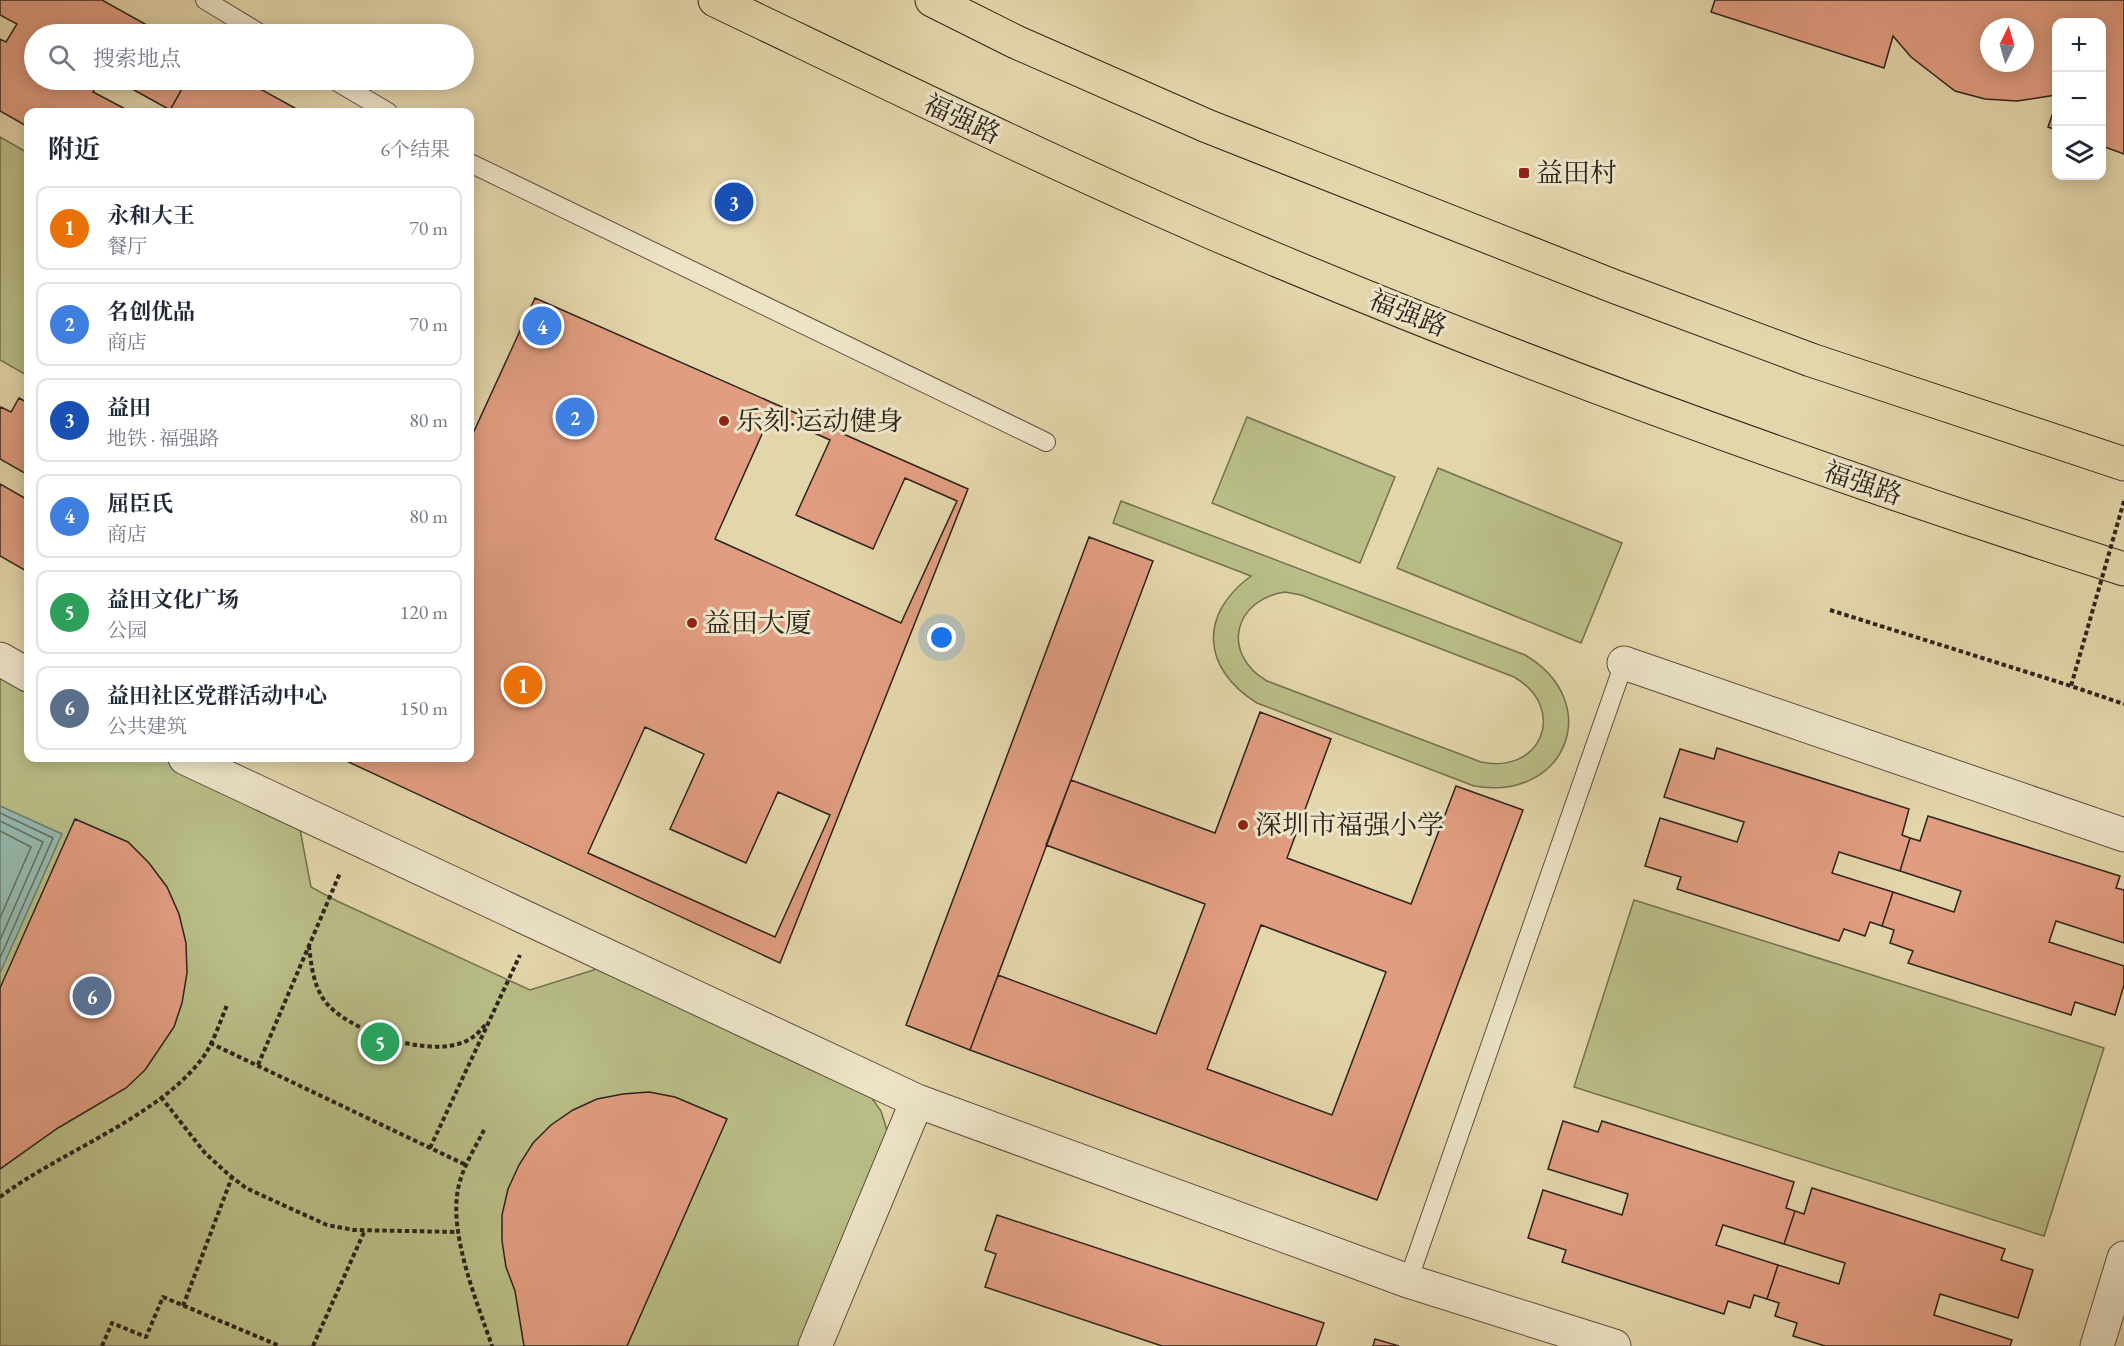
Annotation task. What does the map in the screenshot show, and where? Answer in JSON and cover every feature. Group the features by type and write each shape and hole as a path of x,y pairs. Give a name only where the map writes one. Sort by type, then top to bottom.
{"main road":[{"name":"福强路","path":"715,0 960,118 1213,233 1476,340 1719,433 1976,522 2124,569"},
{"path":"932,0 1016,42 1207,126 1613,286 1811,360 2124,464"}],"street":[{"path":"0,659 24,673"},
{"path":"1624,663 2124,835"},
{"path":"194,762 917,1101 1408,1281 1614,1346"},
{"path":"815,1346 917,1101"},
{"path":"2097,1346 2124,1258"}],"lane":[{"path":"205,0 245,24"},
{"path":"351,90 381,108"},
{"path":"474,165 1046,442"},
{"path":"1408,1281 1624,663"}],"path":[{"path":"2071,686 2124,501"},
{"path":"1830,610 2124,704"},
{"path":"258,1065 355,837"},
{"path":"430,1148 536,921"},
{"path":"309,945 312,969 318,989 328,1005 368,1030 396,1042 431,1046 455,1044 472,1038 489,1022"},
{"path":"0,1197 28,1175 143,1112 161,1097 204,1056 227,1005"},
{"path":"210,1043 466,1165"},
{"path":"161,1097 205,1153 246,1188 327,1225 365,1230 459,1232"},
{"path":"484,1130 466,1165 458,1189 459,1232 471,1282 492,1346"},
{"path":"183,1306 232,1177"},
{"path":"313,1346 365,1230"},
{"path":"102,1346 112,1323 146,1337 163,1298 280,1346"}],"green space":[{"path":"0,137 24,151 24,374 0,360"},
{"path":"1247,417 1395,477 1360,563 1212,503"},
{"path":"1438,468 1622,543 1581,643 1397,568"},
{"path":"1121,501 1525,655 1550,675 1564,698 1569,721 1564,744 1552,764 1532,779 1506,787 1474,786 1257,703 1225,674 1217,657 1214,641 1215,624 1222,607 1234,591 1251,576 1113,523","holes":["1285,592 1301,595 1514,677 1531,690 1540,705 1543,721 1541,736 1532,749 1519,759 1502,763 1481,762 1267,681 1252,670 1243,657 1239,643 1239,629 1244,617 1254,605 1267,597"]},
{"path":"0,668 24,681 24,762 180,762 299,824 311,887 337,901 530,990 603,967 869,1094 881,1111 891,1143 804,1346 0,1346"},
{"path":"1634,900 2104,1048 2044,1236 1574,1087"}],"water":[{"path":"0,806 62,834 0,973"}],"building":[{"path":"0,0 102,0 145,24 24,24 24,90 94,90 93,92 123,108 24,108 24,125 0,111 0,39 6,42 17,24 0,15"},
{"path":"1715,0 2124,0 2124,154 2106,147 2106,18 2052,18 2052,96 2017,101 1985,99 1955,91 1911,57 1893,36 1884,68 1711,12"},
{"path":"134,90 181,90 171,108 166,108"},
{"path":"181,90 262,90 295,108 171,108"},
{"path":"2052,116 2052,128 2048,127"},
{"name":"益田大厦","path":"535,298 968,489 780,963 349,762 474,762 474,431"},
{"path":"19,398 24,401 24,473 0,459 0,409 1,407 11,412"},
{"path":"771,414 830,440 796,515 873,549 905,478 957,501 901,623 715,539"},
{"path":"0,484 24,498 24,570 0,556"},
{"path":"1089,537 1153,561 970,1050 906,1025"},
{"path":"1260,712 1331,739 1287,858 1411,904 1456,786 1523,810 1377,1200 970,1050 998,975 1156,1034 1205,904 1046,845 1071,780 1215,833","holes":["1261,925 1386,972 1332,1115 1207,1069"]},
{"path":"645,727 704,754 670,829 746,863 778,792 830,815 775,937 588,853"},
{"path":"1717,748 1909,809 1902,835 1910,838 1900,871 1839,852 1832,873 1893,892 1882,926 1870,922 1865,936 1844,929 1839,941 1677,889 1681,877 1645,866 1660,818 1737,842 1744,822 1664,797 1680,749 1714,759"},
{"path":"1928,816 2120,876 2116,888 2124,890 2124,943 2056,921 2049,942 2124,966 2124,985 2115,1015 2075,1002 2071,1015 1908,963 1913,951 1890,943 1894,930 1882,926 1893,892 1954,912 1961,891 1900,871 1910,838 1920,841"},
{"path":"75,819 128,842 149,863 167,887 179,914 186,943 187,973 182,1003 174,1027 145,1070 126,1088 58,1128 0,1169 0,988"},
{"path":"649,1092 675,1097 727,1119 627,1346 524,1346 515,1291 506,1267 502,1241 502,1215 508,1189 519,1165 533,1143 551,1125 573,1110 597,1099"},
{"path":"1563,1121 1598,1132 1602,1121 1794,1182 1786,1208 1795,1211 1784,1244 1723,1225 1716,1245 1778,1265 1767,1299 1754,1295 1750,1308 1728,1301 1724,1314 1562,1262 1566,1250 1528,1238 1543,1190 1622,1215 1628,1194 1548,1169"},
{"path":"1812,1188 2005,1249 2001,1260 2033,1270 2018,1318 1940,1294 1934,1315 2012,1340 2010,1346 1825,1346 1793,1336 1797,1323 1775,1316 1779,1303 1767,1299 1778,1265 1839,1284 1845,1263 1784,1244 1795,1211 1804,1214"},
{"path":"997,1215 1324,1323 1316,1346 1162,1346 985,1287 996,1254 985,1250"},
{"path":"1375,1339 1399,1346 1373,1346"}],"place":[{"name":"益田村","path":"1524,173"},
{"name":"益田","path":"734,202"},
{"name":"屈臣氏","path":"542,326"},
{"name":"名创优品","path":"575,417"},
{"name":"乐刻·运动健身","path":"724,421"},
{"name":"益田大厦","path":"692,623"},
{"name":"永和大王","path":"523,685"},
{"name":"深圳市福强小学","path":"1243,825"},
{"name":"益田社区党群活动中心","path":"92,996"},
{"name":"益田文化广场","path":"380,1042"}]}
